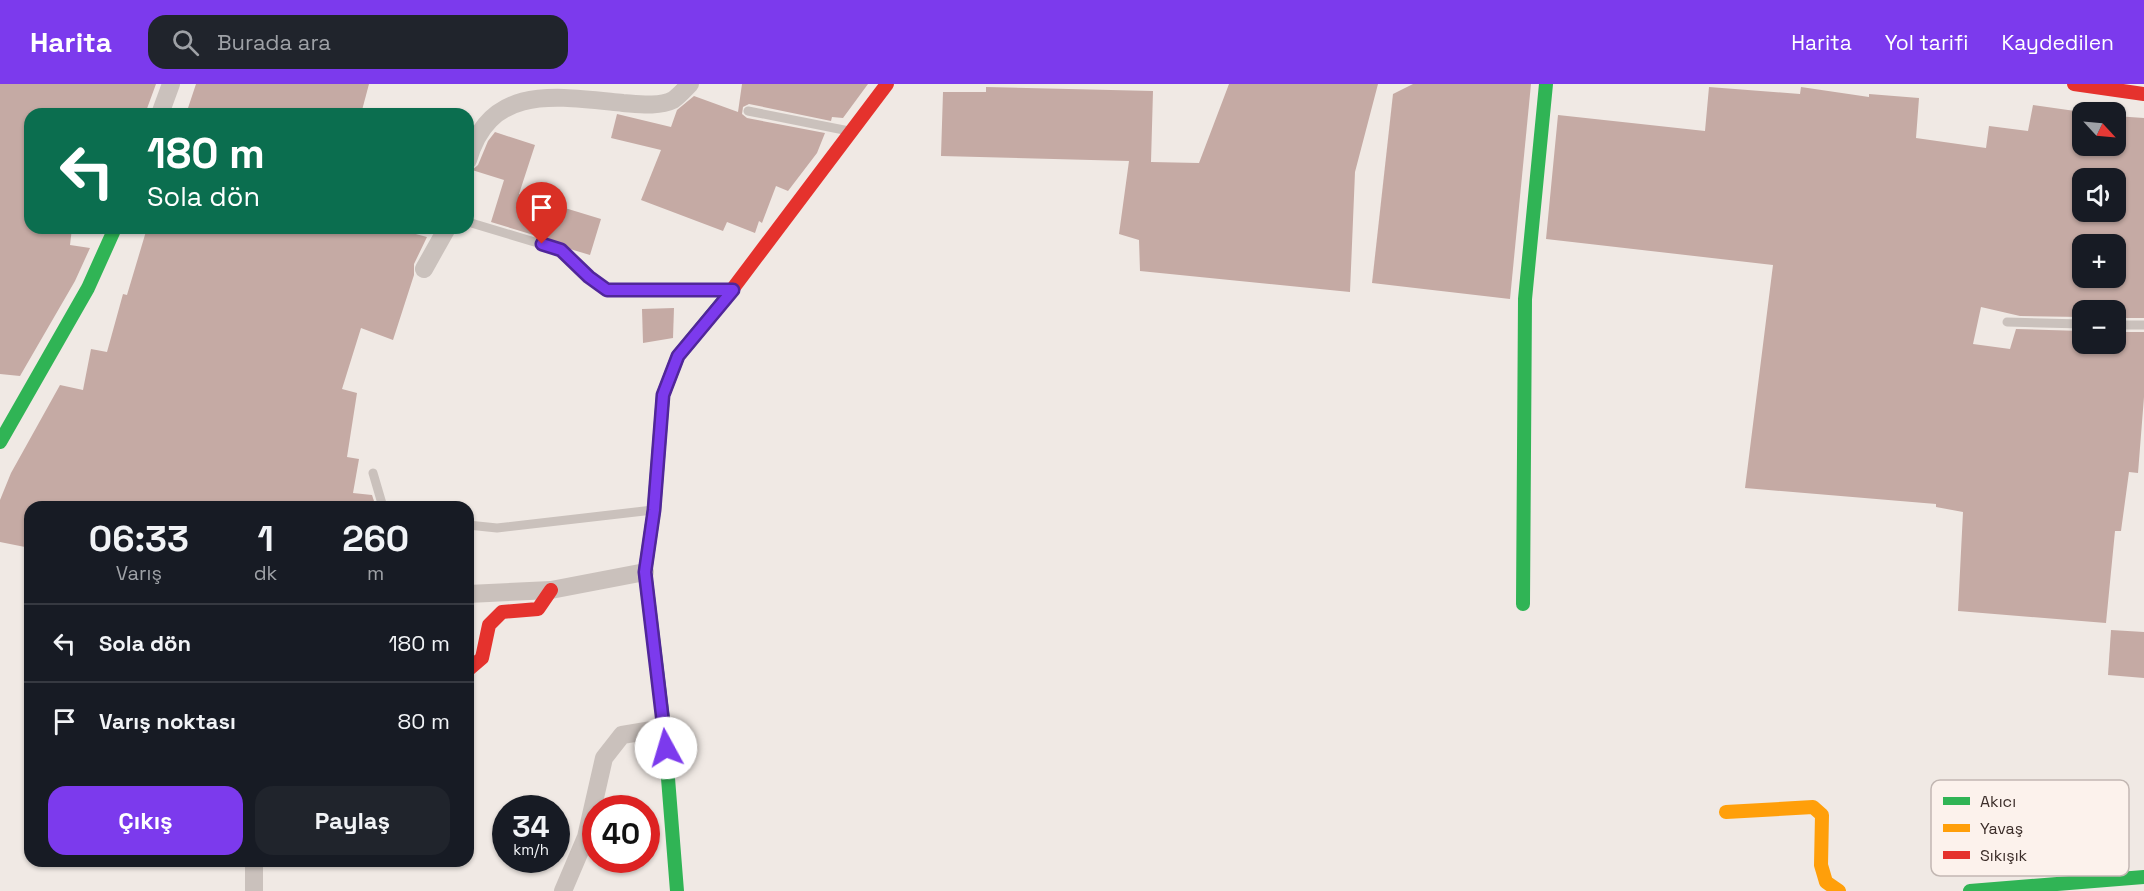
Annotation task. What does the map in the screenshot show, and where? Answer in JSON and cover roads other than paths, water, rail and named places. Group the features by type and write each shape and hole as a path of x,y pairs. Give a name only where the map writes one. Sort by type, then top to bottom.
{"street":[{"path":"162,108 171,84"},
{"path":"474,137 490,113 508,102 539,95 644,105 672,100 690,84"},
{"path":"677,891 664,728 645,572 654,510 663,395 678,356 733,290 887,84"},
{"path":"1524,604 1525,299 1546,84"},
{"path":"2074,84 2144,94"},
{"path":"0,442 88,288 112,234"},
{"path":"424,269 444,234"},
{"path":"474,594 551,590 645,572"},
{"path":"474,665 482,658 489,625 502,612 538,609 551,590"},
{"path":"563,891 586,837 604,758 622,735 664,728"},
{"path":"1726,812 1813,807 1822,815 1821,865 1826,882 1839,891"},
{"path":"254,867 254,891"},
{"path":"1970,891 2144,876"}],"lane":[{"path":"748,111 852,131"},
{"path":"474,224 561,250 589,277 607,290 733,290"},
{"path":"2007,322 2072,324"},
{"path":"2126,324 2144,325"},
{"path":"373,473 381,501"},
{"path":"474,526 497,528 654,510"}]}
